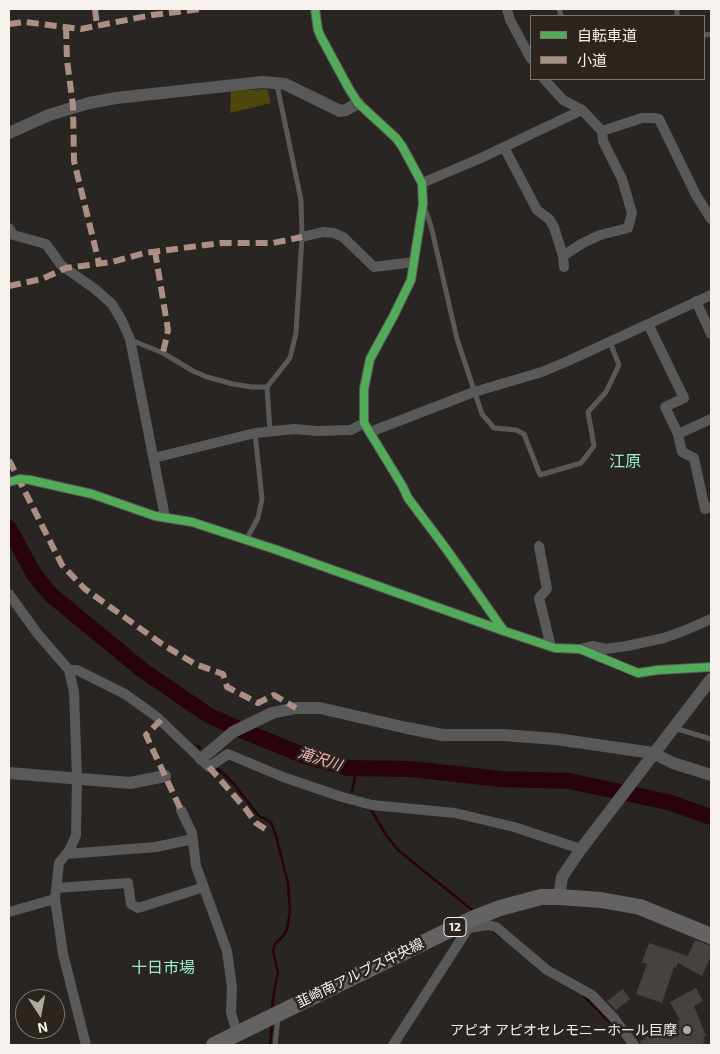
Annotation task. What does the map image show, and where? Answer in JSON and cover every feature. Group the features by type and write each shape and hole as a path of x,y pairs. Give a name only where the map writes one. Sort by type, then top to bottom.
{"main road":[{"name":"韮崎南アルプス中央線","path":"214,1045 508,906 542,897 559,896 601,900 640,907 711,936"}],"street":[{"path":"315,9 320,38 358,103 396,138 422,183 423,204 411,280 370,359 364,389 367,428 408,498 504,632"},
{"path":"506,9 510,20 528,47"},
{"path":"504,147 537,210 549,219 554,227 564,262 581,244 600,235 628,228 632,213 622,178 603,141 602,131 582,110 563,100 545,80"},
{"path":"9,133 48,115 89,103 116,98 276,82 285,84 340,111 346,110 358,103"},
{"path":"422,183 582,110"},
{"path":"602,131 642,118 659,119 696,195 711,219"},
{"path":"9,228 13,235 46,244 61,265 95,289 112,304 122,321 130,339 165,517"},
{"path":"302,237 323,232 334,233 342,237 374,267 414,262"},
{"path":"154,458 270,430 294,429 317,432 367,428 474,392 542,372 711,295"},
{"path":"696,301 711,334"},
{"path":"648,324 684,398 665,407 678,434 682,452 694,458 705,508 711,507"},
{"path":"678,434 711,419"},
{"path":"10,481 30,480 92,494 155,516 192,522 277,550 504,632 551,647 580,649 592,646 606,649 627,646 664,638 711,619"},
{"path":"539,546 547,589 539,598 551,647"},
{"path":"9,594 37,633 69,670 74,692 77,778 76,835 59,864 56,893 63,954 86,1045"},
{"path":"580,649 638,673 658,670 711,668"},
{"path":"69,670 77,670 125,694 157,717 209,767 228,754 283,777 372,805 455,814 514,827 582,847"},
{"path":"559,896 562,878 582,847 711,679"},
{"path":"200,758 233,732 272,712 296,708 320,708 443,735 504,735 556,738 673,763 711,775"},
{"path":"9,773 130,783 165,776"},
{"path":"181,810 192,833 196,866 227,951 232,988 231,1012 237,1034"},
{"path":"66,854 156,847 193,839"},
{"path":"9,912 56,893 128,883 131,904 138,908 204,887"},
{"path":"393,1045 471,923 496,927 547,970 592,995 634,1045"}],"lane":[{"path":"270,430 267,387 290,358 296,333 302,237 302,200 276,82"},
{"path":"423,204 431,226 457,339 482,414 494,428 516,430 524,434 540,475 580,463 594,446 588,412 606,392 619,365 610,342"},
{"path":"130,339 163,353 207,377 233,384 267,387"},
{"path":"246,540 258,518 262,499 255,433"},
{"path":"674,727 711,739"},
{"path":"275,1045 279,1013"}],"shaded area":[{"path":"267,89 271,103 230,113 231,91"}],"building":[{"path":"695,940 711,946 711,956 702,976 678,963 676,968 674,967 662,1003 636,994 647,964 642,962 649,943 688,956"},
{"path":"696,988 703,1001 694,1006 706,1036 703,1037 704,1045 641,1045 640,1041 646,1039 645,1037 669,1029 667,1025 680,1020 670,1002"},
{"path":"623,989 630,999 616,1010 607,1001"}],"waterway":[{"name":"滝沢川","path":"9,528 34,574 50,594 141,669 208,715 241,730 305,756 348,768 410,769 501,779 569,781 668,802 711,817"},
{"path":"215,766 233,783 259,816 271,822 288,883 290,911 287,929 275,944 273,951 278,973 272,1010"},
{"path":"352,791 357,768"},
{"path":"370,808 386,835 398,850 472,910"},
{"path":"492,930 501,937"},
{"path":"584,996 614,1026"},
{"path":"270,1045 272,1024"}],"marked path":[{"path":"95,9 97,26"},
{"path":"9,24 24,22 81,29 152,15 201,9"},
{"path":"66,27 67,60 73,106 74,161 99,263"},
{"path":"9,286 42,279 66,268 112,262 145,253 221,243 273,243 302,237"},
{"path":"155,251 168,330 163,353"},
{"path":"9,460 62,565 85,589 162,644 195,664 223,674 227,687 258,703 274,695 296,708"},
{"path":"161,720 146,735 181,810"},
{"path":"209,767 256,823 270,832"}],"cycle path":[{"path":"315,9 318,30 348,87 358,103 396,138 422,183 423,204 411,280 370,359 364,389 364,423 408,498 504,631"},
{"path":"9,482 20,479 30,480 92,494 155,516 192,522 555,648 580,649 638,673 711,667"}],"place":[{"name":"アピオ アピオセレモニーホール巨摩","path":"687,1030"}],"district":[{"name":"江原","path":"625,462"},
{"name":"十日市場","path":"163,968"}]}
